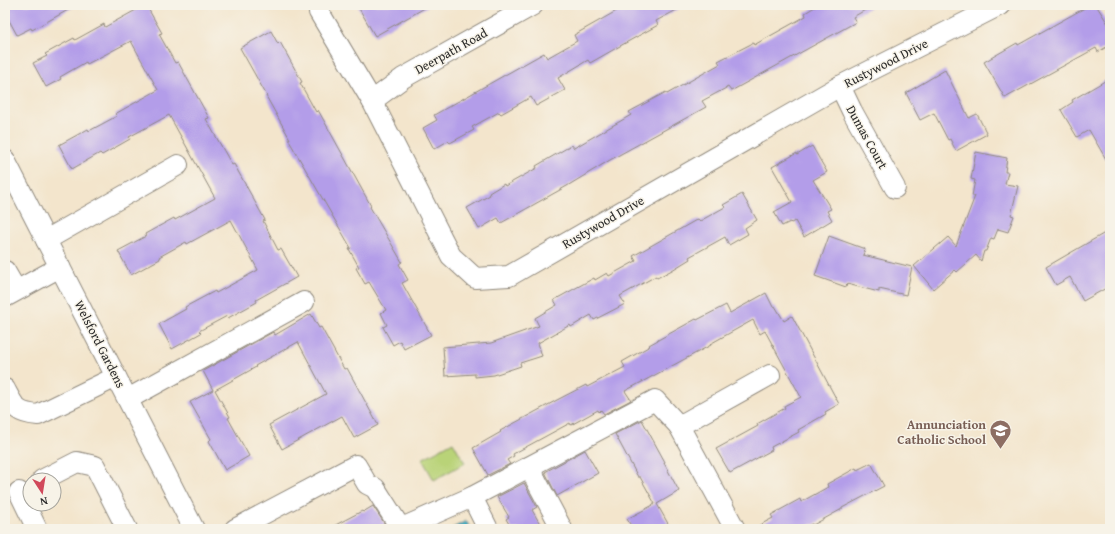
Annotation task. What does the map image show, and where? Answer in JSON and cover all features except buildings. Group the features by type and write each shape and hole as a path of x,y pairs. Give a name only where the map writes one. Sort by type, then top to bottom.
{"street":[{"name":"Deerpath Road","path":"372,101 403,78 533,5"},
{"name":"Rustywood Drive","path":"319,12 372,101 451,256 475,278 509,276 840,86 1000,5"},
{"name":"Dumas Court","path":"840,86 852,111 895,188"},
{"name":"Welsford Gardens","path":"5,160 194,529"},
{"path":"46,240 178,165"},
{"path":"5,271 11,294 60,267"},
{"path":"128,399 304,302"},
{"path":"679,426 770,375"},
{"path":"5,389 16,409 27,414 38,415 116,377"},
{"path":"235,529 356,465 367,484 375,488 396,521 403,528 472,497 655,400 679,426 735,529"},
{"path":"58,472 77,462 95,466 127,529"},
{"path":"529,467 562,529"},
{"path":"18,492 37,529"},
{"path":"472,497 488,529"}],"green space":[{"path":"453,442 465,463 434,480 422,459"}],"water":[{"path":"466,521 471,529 451,529"}],"place":[{"name":"Annunciation Catholic School","path":"1001,450"}]}
